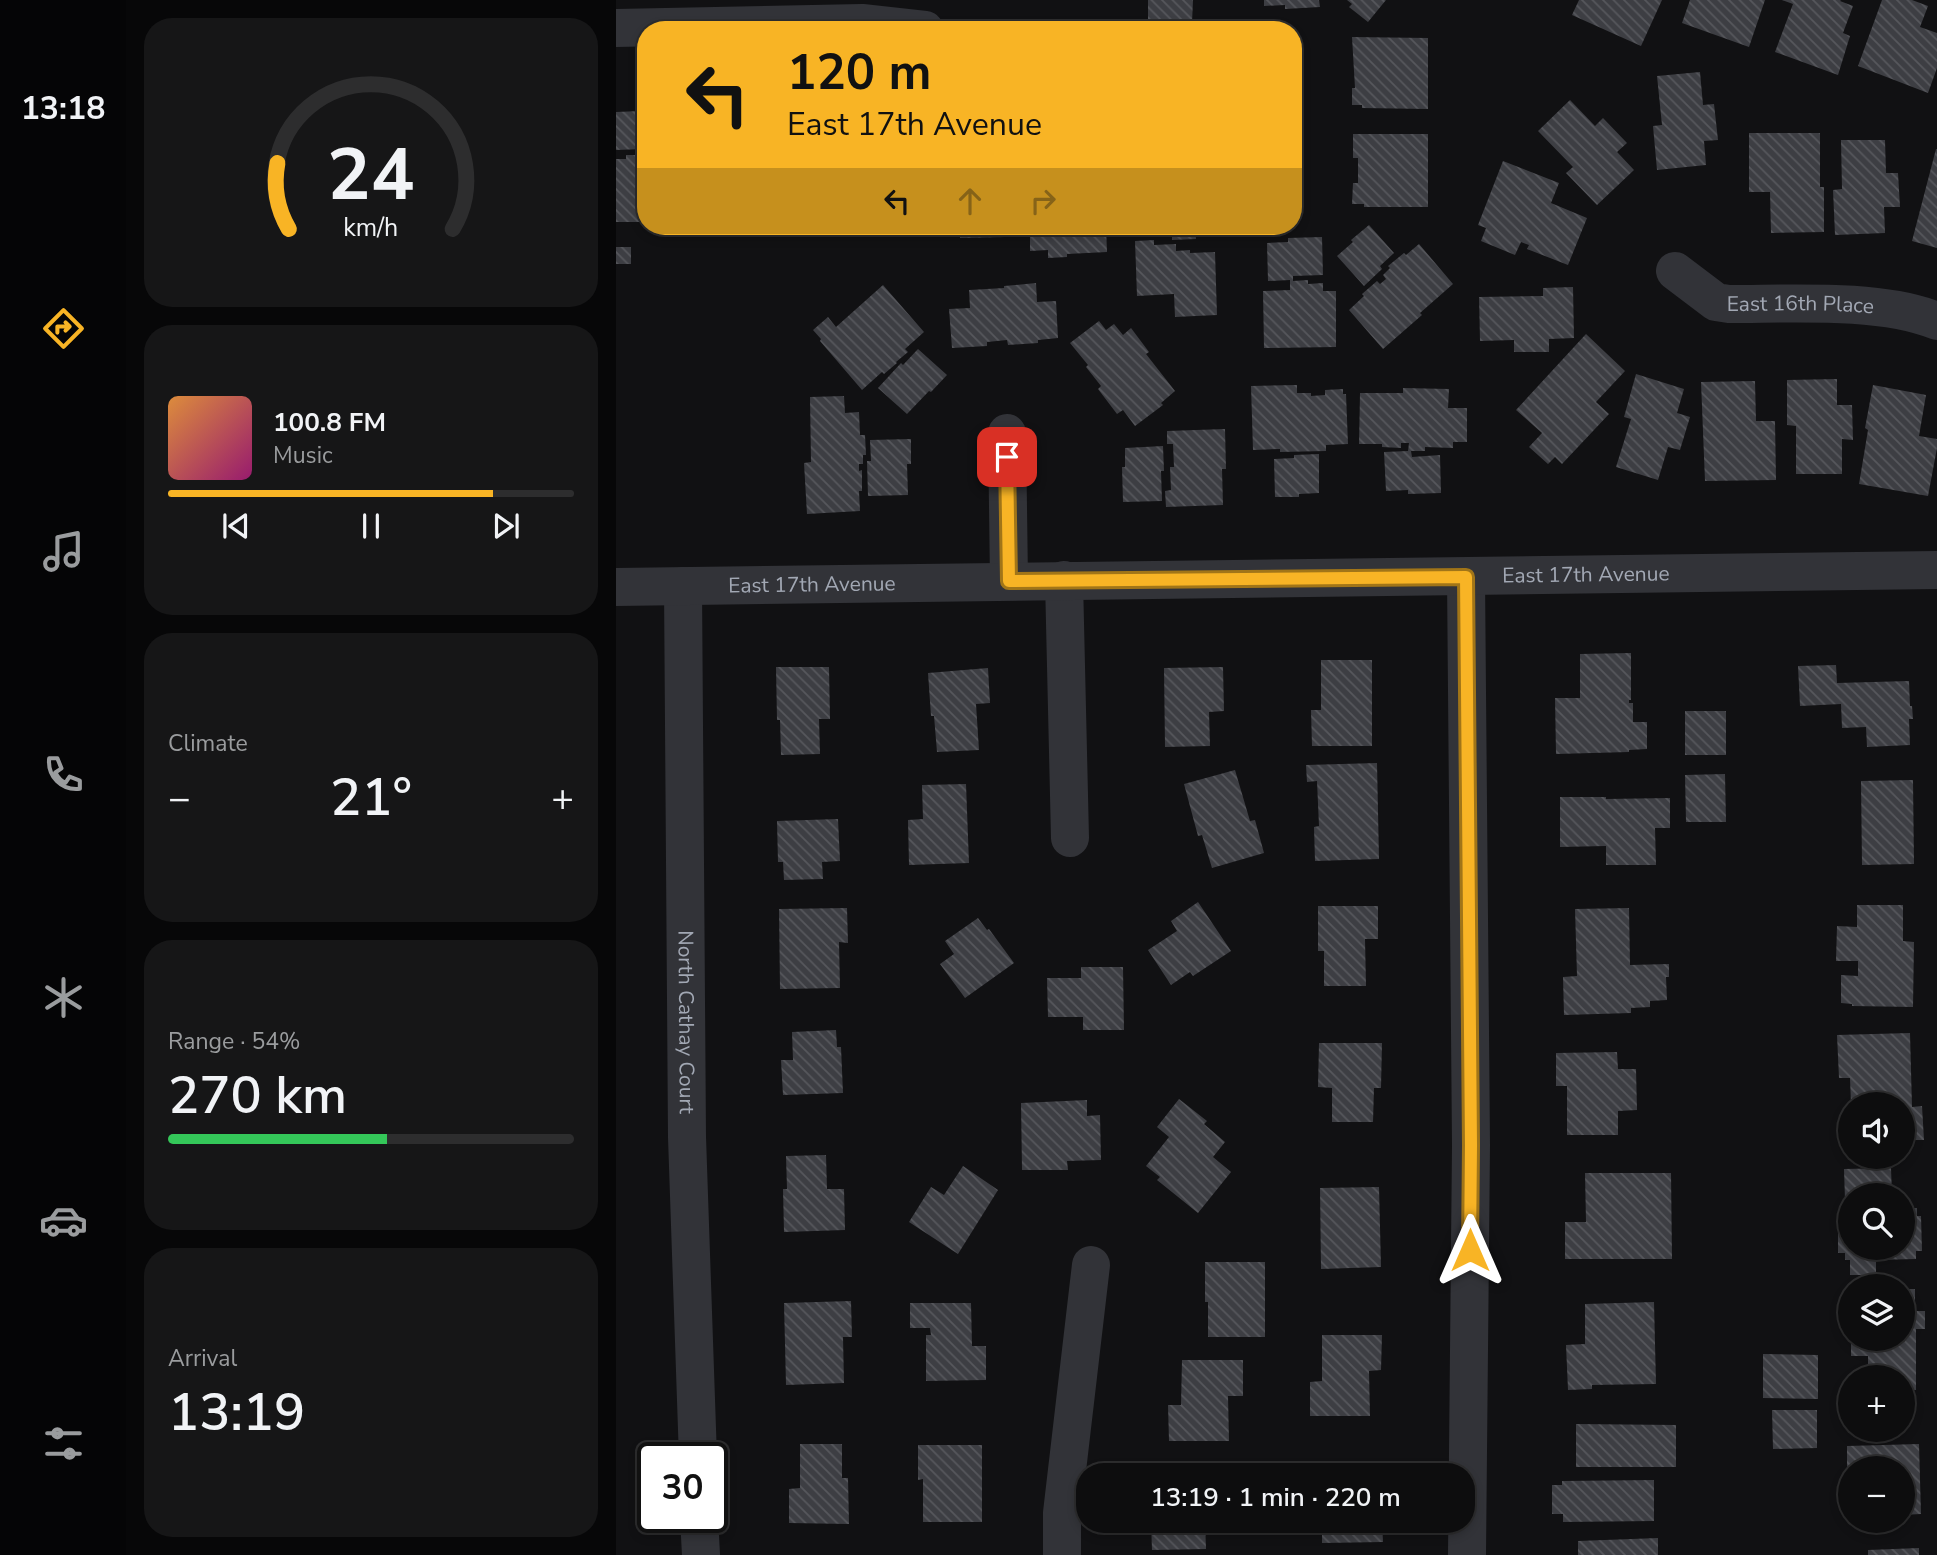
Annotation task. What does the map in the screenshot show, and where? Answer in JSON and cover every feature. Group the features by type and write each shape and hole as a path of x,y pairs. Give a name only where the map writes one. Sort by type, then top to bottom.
{"street":[{"path":"616,28 637,28"},
{"name":"East 16th Place","path":"1675,271 1716,302 1825,304 1887,309 1937,321"},
{"path":"1007,433 1009,581"},
{"name":"East 17th Avenue","path":"616,587 1937,570"},
{"path":"1466,577 1471,1145 1467,1555"},
{"path":"1064,580 1070,838"},
{"name":"North Cathay Court","path":"683,586 687,1137 697,1442"},
{"path":"1062,1555 1062,1513 1091,1265"},
{"path":"700,1533 701,1555"}],"building":[{"path":"1148,0 1193,0 1192,21 1148,20"},
{"path":"1264,0 1319,0 1320,7 1285,9 1285,5 1264,6"},
{"path":"1347,0 1386,0 1368,22 1349,7 1352,4"},
{"path":"1579,0 1662,0 1641,46 1572,15"},
{"path":"1690,0 1765,0 1749,47 1682,23"},
{"path":"1782,0 1841,0 1853,6 1843,33 1850,36 1838,75 1775,52 1793,4"},
{"path":"1882,0 1912,0 1928,6 1920,27 1937,33 1937,68 1928,93 1858,66"},
{"path":"1352,37 1428,38 1428,109 1362,108 1362,105 1352,105 1352,88 1355,88"},
{"path":"1700,72 1703,105 1714,104 1718,140 1704,141 1706,165 1657,170 1653,126 1662,125 1657,76"},
{"path":"1570,100 1595,126 1603,118 1627,143 1617,152 1634,170 1597,205 1566,173 1573,167 1538,131"},
{"path":"637,111 637,149 616,150 616,112"},
{"path":"1749,133 1820,133 1820,187 1824,187 1824,232 1771,233 1770,192 1749,192"},
{"path":"1353,134 1428,134 1428,207 1364,207 1364,204 1352,204 1353,183 1358,183 1358,158 1353,158"},
{"path":"1841,140 1885,140 1886,173 1898,173 1900,207 1884,207 1885,233 1835,235 1833,190 1842,189"},
{"path":"1937,149 1937,248 1912,241"},
{"path":"626,155 637,155 637,222 616,222 616,159 626,159"},
{"path":"1503,161 1559,183 1551,203 1587,218 1568,265 1527,249 1529,245 1521,242 1515,255 1481,241 1486,228 1478,225"},
{"path":"1369,225 1394,253 1364,286 1337,256"},
{"path":"960,235 1005,235 1005,237 960,238"},
{"path":"1030,235 1106,235 1107,252 1048,258 1048,250 1030,251"},
{"path":"1172,235 1196,235 1196,239 1172,240"},
{"path":"1322,237 1323,275 1293,276 1293,281 1323,283 1323,291 1336,291 1336,347 1264,348 1263,291 1290,290 1290,280 1268,281 1267,243 1288,242 1288,238"},
{"path":"1154,240 1154,245 1176,244 1176,251 1215,252 1217,315 1175,317 1174,294 1137,296 1135,241"},
{"path":"1419,244 1453,284 1383,349 1349,310 1377,281 1380,284 1386,279 1383,275 1390,268 1388,266"},
{"path":"616,247 631,247 631,264 616,264"},
{"path":"1036,283 1037,302 1056,301 1058,338 1038,340 1038,343 1008,345 1007,340 987,342 987,346 952,348 949,309 970,308 969,290"},
{"path":"883,285 924,332 905,349 908,352 897,363 862,390 813,330 828,317 836,327"},
{"path":"1573,287 1574,338 1549,339 1549,352 1514,352 1514,340 1480,341 1479,297 1543,296 1543,288"},
{"path":"1099,321 1106,330 1114,324 1123,335 1131,328 1149,352 1146,354 1175,391 1161,403 1163,405 1135,426 1123,410 1117,414 1098,389 1101,386 1086,367 1088,365 1070,343"},
{"path":"1586,334 1625,371 1596,402 1609,414 1562,464 1555,457 1548,464 1529,447 1542,433 1516,410"},
{"path":"918,349 947,375 907,414 878,388"},
{"path":"1636,374 1684,389 1677,413 1690,417 1680,450 1668,447 1658,480 1616,467 1631,419 1624,417"},
{"path":"1837,379 1837,405 1852,405 1853,440 1842,439 1842,474 1796,474 1796,426 1787,425 1787,380"},
{"path":"1755,381 1756,421 1775,421 1776,480 1705,481 1701,382"},
{"path":"1297,385 1297,393 1311,393 1311,396 1325,395 1325,390 1343,389 1343,394 1346,394 1348,444 1326,445 1326,451 1253,450 1251,386"},
{"path":"1873,385 1926,395 1919,436 1937,439 1928,496 1859,484"},
{"path":"1403,388 1449,389 1448,408 1467,408 1467,442 1453,442 1453,448 1425,447 1425,451 1411,451 1412,457 1440,455 1441,493 1408,494 1408,490 1386,491 1384,452 1408,451 1409,443 1401,443 1401,448 1382,447 1382,444 1359,444 1360,393 1403,393"},
{"path":"844,396 845,413 859,412 860,435 865,435 866,455 863,455 863,464 859,464 859,471 862,470 860,511 807,514 804,463 811,462 810,397"},
{"path":"1225,429 1223,505 1166,507 1165,491 1171,490 1170,467 1174,467 1173,444 1167,444 1167,431"},
{"path":"911,439 911,464 907,464 908,495 868,496 867,461 871,461 870,440"},
{"path":"1163,446 1162,501 1123,502 1122,467 1125,467 1125,448"},
{"path":"1319,454 1319,493 1299,494 1299,497 1275,497 1274,459"},
{"path":"1631,653 1629,703 1633,703 1633,722 1647,722 1647,749 1556,754 1555,698 1580,698 1580,654"},
{"path":"1321,660 1372,660 1372,746 1312,746 1311,710 1321,710"},
{"path":"1836,665 1837,683 1909,681 1913,719 1909,719 1910,745 1867,747 1866,727 1842,728 1841,704 1800,706 1798,666"},
{"path":"776,667 829,667 830,719 819,719 820,754 781,755"},
{"path":"1223,667 1224,711 1209,712 1210,746 1165,747 1164,668"},
{"path":"988,668 990,703 976,704 979,750 937,752 928,673"},
{"path":"1685,711 1726,711 1726,755 1685,755"},
{"path":"1377,763 1379,859 1315,861 1314,827 1319,826 1317,781 1307,782 1306,765"},
{"path":"1235,770 1250,821 1255,820 1264,853 1212,868 1202,835 1198,836 1184,784"},
{"path":"1725,774 1726,822 1686,822 1685,775"},
{"path":"1913,780 1914,864 1862,865 1861,781"},
{"path":"966,784 969,863 909,865 908,820 923,819 922,785"},
{"path":"1560,797 1670,798 1670,828 1655,828 1656,865 1606,865 1606,846 1560,847"},
{"path":"838,819 840,861 822,862 823,879 784,880 783,862 778,862 777,821"},
{"path":"1198,902 1231,951 1193,976 1190,972 1171,985 1148,950 1177,931 1171,921"},
{"path":"1857,905 1903,905 1903,941 1914,942 1913,1007 1852,1006 1841,1003 1841,975 1858,976 1858,961 1836,961 1837,926 1857,927"},
{"path":"1318,906 1378,906 1378,939 1365,939 1366,986 1324,986 1324,951 1318,951"},
{"path":"847,908 848,943 839,942 840,988 780,989 779,909"},
{"path":"1629,908 1630,965 1669,964 1669,977 1666,977 1667,1000 1650,1001 1650,1007 1631,1008 1631,1013 1564,1015 1563,977 1577,976 1575,909"},
{"path":"978,918 1014,963 965,998 940,964 954,954 945,941"},
{"path":"1081,967 1123,967 1124,1030 1083,1030 1083,1017 1048,1017 1047,978 1081,978"},
{"path":"836,1030 837,1047 841,1047 843,1093 783,1095 781,1060 793,1060 792,1032"},
{"path":"1910,1033 1912,1092 1851,1092 1850,1078 1839,1078 1837,1035"},
{"path":"1319,1043 1382,1043 1381,1088 1374,1088 1373,1122 1332,1122 1332,1088 1318,1087"},
{"path":"1617,1052 1618,1069 1636,1069 1637,1110 1618,1111 1618,1135 1567,1135 1567,1086 1556,1086 1556,1053"},
{"path":"1179,1099 1207,1121 1204,1124 1225,1142 1213,1157 1231,1172 1198,1213 1157,1180 1160,1177 1146,1166 1169,1137 1157,1127"},
{"path":"1087,1100 1087,1116 1100,1115 1101,1160 1067,1161 1068,1170 1022,1170 1021,1103"},
{"path":"1922,1106 1924,1140 1915,1140 1915,1107"},
{"path":"826,1155 827,1189 844,1189 845,1230 784,1232 783,1189 787,1189 786,1156"},
{"path":"963,1166 998,1190 958,1254 909,1222 931,1187 944,1195"},
{"path":"1844,1169 1891,1169 1892,1183 1844,1183"},
{"path":"1585,1173 1671,1173 1672,1259 1565,1259 1565,1222 1586,1222"},
{"path":"1379,1187 1381,1267 1321,1269 1320,1188"},
{"path":"1915,1208 1917,1208 1917,1216 1921,1216 1922,1251 1916,1251 1916,1259"},
{"path":"1850,1260 1876,1260 1876,1274 1850,1274"},
{"path":"1205,1262 1265,1262 1265,1337 1208,1337"},
{"path":"851,1301 852,1337 843,1337 844,1383 786,1385 784,1303"},
{"path":"1654,1302 1656,1384 1592,1385 1592,1389 1568,1390 1566,1345 1585,1344 1585,1304"},
{"path":"910,1303 971,1303 972,1346 986,1346 986,1380 926,1381 926,1335 931,1335 930,1328 910,1328"},
{"path":"1915,1311 1925,1311 1925,1329 1916,1329 1916,1390 1915,1365 1868,1365 1868,1356 1851,1356 1851,1351 1915,1351"},
{"path":"1322,1335 1382,1335 1381,1370 1369,1371 1370,1416 1310,1416 1310,1382 1322,1381"},
{"path":"1763,1354 1818,1355 1818,1399 1763,1398"},
{"path":"1182,1360 1243,1360 1243,1396 1228,1396 1229,1441 1169,1441 1168,1405 1181,1405"},
{"path":"1772,1410 1817,1410 1817,1448 1773,1449"},
{"path":"1576,1424 1676,1425 1676,1467 1576,1467"},
{"path":"800,1444 842,1444 842,1478 848,1478 849,1524 789,1523 789,1489 800,1488"},
{"path":"1919,1444 1921,1514 1915,1514 1915,1456 1847,1456 1847,1446"},
{"path":"918,1445 982,1445 982,1522 923,1522 923,1479 918,1480"},
{"path":"1654,1480 1654,1521 1563,1522 1563,1514 1552,1514 1552,1485 1562,1485 1562,1481"},
{"path":"1151,1533 1205,1533 1206,1549 1152,1550"},
{"path":"1322,1533 1383,1533 1383,1542 1322,1543"},
{"path":"1658,1538 1658,1555 1578,1555 1578,1541"},
{"path":"1919,1548 1919,1555 1868,1555 1868,1550"}],"route":[{"path":"1007,457 1009,581 1466,577 1470,1250"}]}
